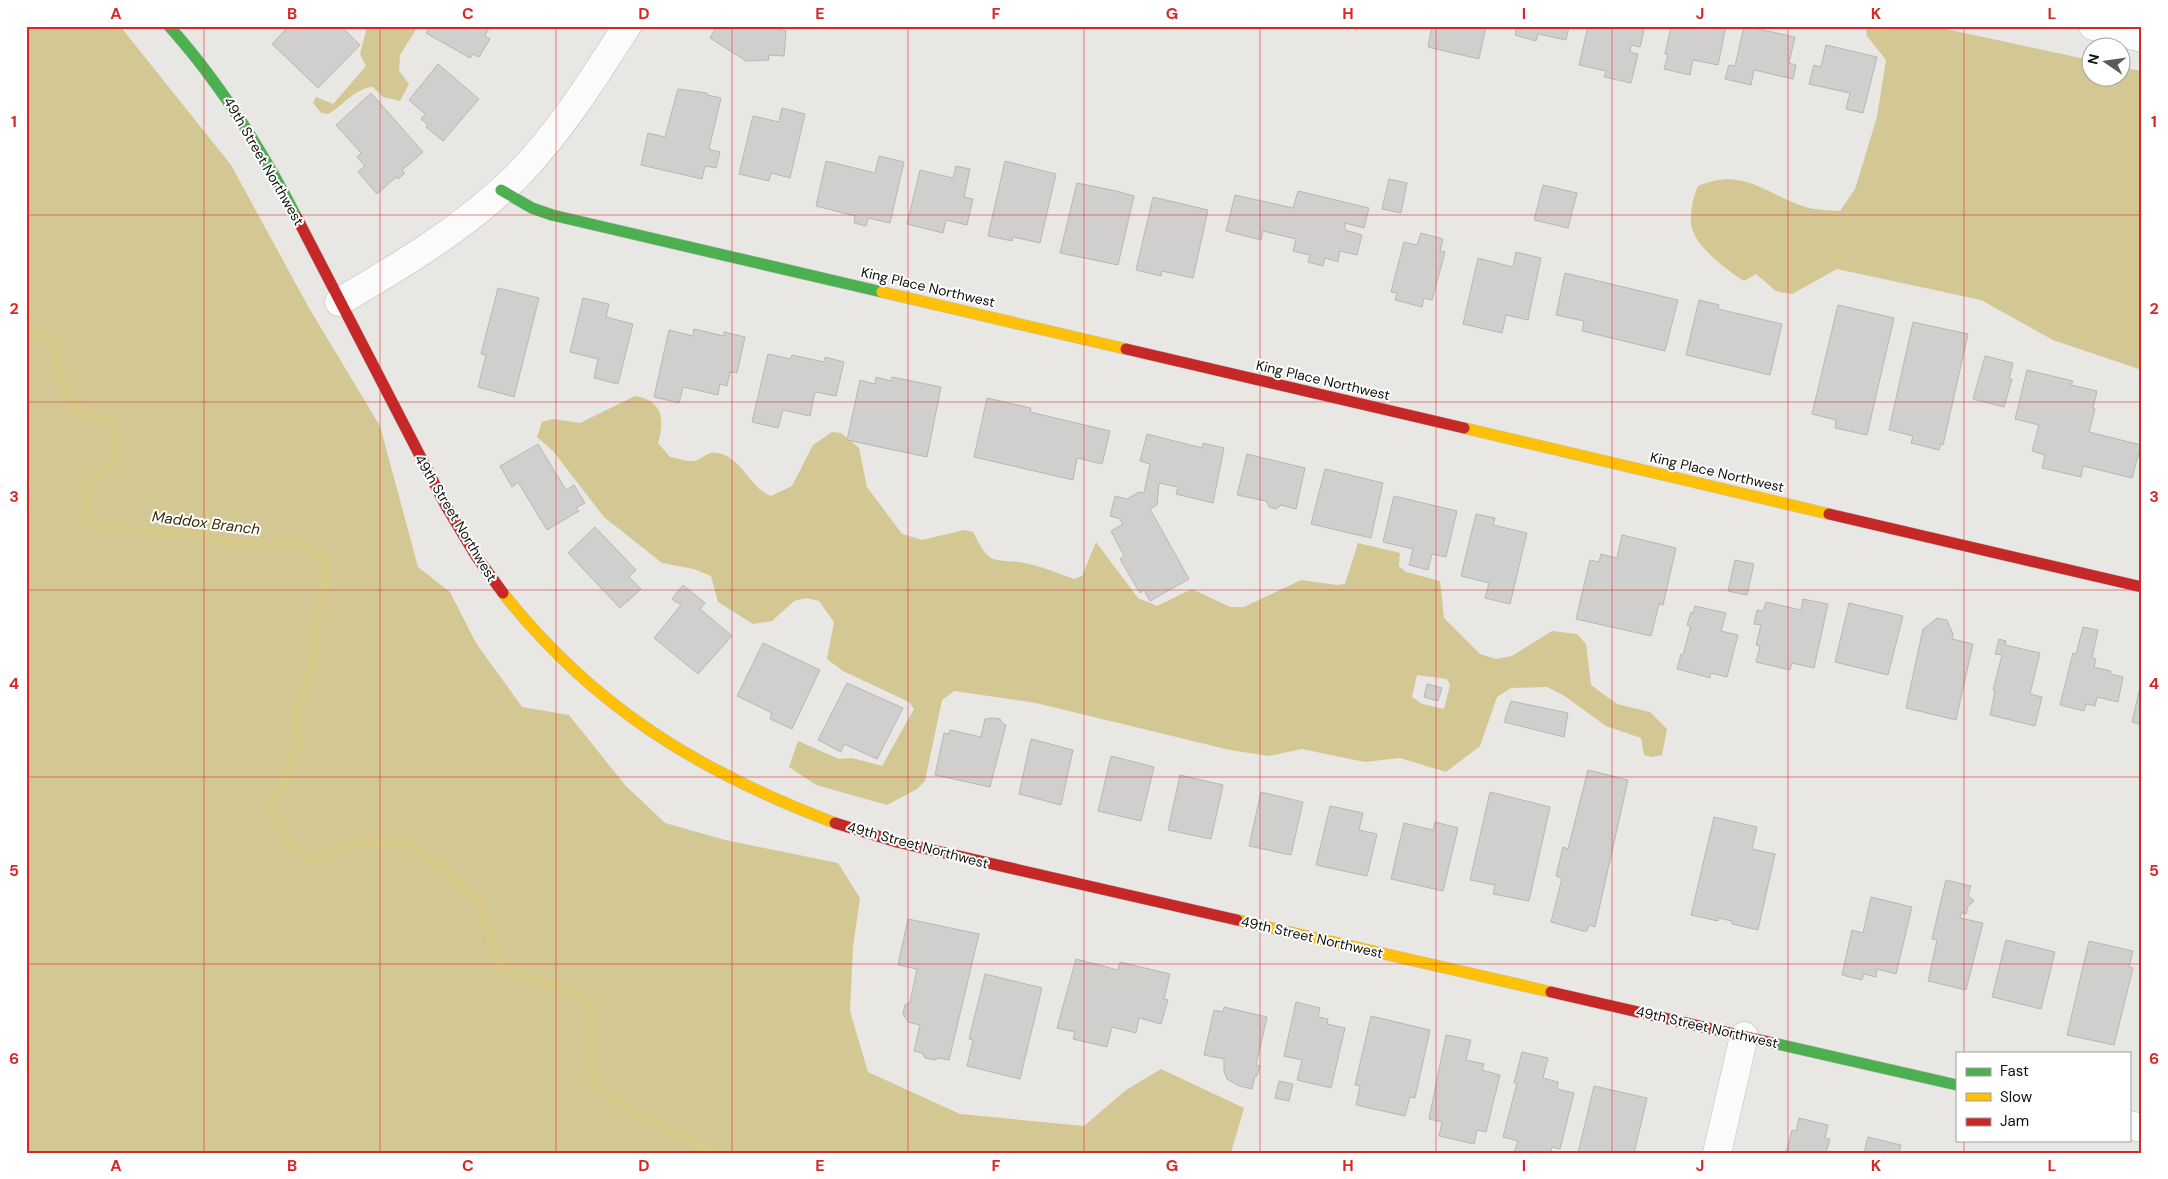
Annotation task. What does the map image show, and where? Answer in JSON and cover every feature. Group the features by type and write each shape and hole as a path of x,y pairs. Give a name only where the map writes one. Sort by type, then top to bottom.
{"street":[{"name":"49th Street Northwest","path":"169,26 210,73 239,114 296,215 339,302 449,511 477,558 508,601 547,644 616,707 655,737 708,769 792,807 889,840 1956,1085"},
{"path":"339,302 453,231 501,190 536,155 569,114 626,26"},
{"path":"2093,26 2142,38"},
{"name":"King Place Northwest","path":"501,190 522,202 552,215 2142,587"},
{"path":"1717,1153 1744,1036"}],"shaded area":[{"path":"26,26 120,26 231,165 309,308 380,426 418,567 450,592 476,643 522,707 569,715 625,785 665,823 725,840 838,863 860,898 853,947 850,1011 868,1072 960,1114 1084,1126 1126,1090 1161,1069 1244,1108 1231,1153 26,1153"},
{"path":"365,26 418,26 400,55 399,71 409,84 400,101 383,97 373,87 361,90 328,114 321,113 313,103 316,97 333,104 366,66 360,54 366,31"},
{"path":"1870,26 1932,26 2080,58 2080,88 2130,88 2130,69 2142,71 2142,370 2053,340 1981,300 1837,269 1792,294 1776,291 1756,274 1744,281 1722,265 1700,243 1691,223 1693,201 1698,186 1715,181 1730,179 1743,181 1809,208 1840,211 1855,189 1877,117 1886,60 1867,36 1866,30"},
{"path":"635,396 644,398 651,402 660,412 661,426 658,443 670,457 690,461 714,452 727,456 740,467 757,487 771,496 792,486 813,445 832,432 841,433 859,448 867,487 902,534 922,540 964,530 973,532 985,552 995,560 1035,565 1074,579 1082,576 1096,542 1138,598 1157,606 1192,589 1230,607 1244,607 1301,580 1337,585 1345,584 1358,543 1400,553 1399,566 1406,572 1440,581 1444,618 1480,654 1496,659 1512,656 1552,631 1577,634 1586,644 1591,685 1617,704 1650,712 1667,729 1662,755 1652,757 1644,755 1641,738 1606,726 1563,695 1547,687 1511,688 1497,697 1480,746 1446,772 1400,758 1365,762 1302,749 1269,756 1230,750 1036,703 954,691 942,700 925,781 917,789 887,805 816,785 789,767 798,741 839,759 852,758 882,766 914,709 909,702 843,671 827,659 834,622 819,601 806,598 794,601 772,621 753,624 718,602 711,576 694,569 662,563 604,517 553,451 537,437 542,422 553,419 580,423","holes":["1417,675 1447,679 1450,685 1444,709 1422,704 1412,697"]}],"building":[{"path":"289,26 341,26 360,45 318,88 272,44"},
{"path":"430,26 490,26 485,36 490,39 479,57 473,54 470,58 426,33"},
{"path":"717,26 769,26 786,31 784,56 768,55 769,60 746,61 710,38"},
{"path":"1432,26 1486,26 1479,59 1428,47"},
{"path":"1517,26 1569,26 1566,40 1538,34 1536,41 1515,35"},
{"path":"1588,26 1645,26 1640,47 1631,45 1630,52 1638,54 1631,83 1604,77 1606,71 1579,65"},
{"path":"1671,26 1726,26 1718,65 1693,60 1690,75 1664,69 1668,55 1665,54"},
{"path":"1744,26 1795,37 1789,63 1796,65 1793,79 1754,70 1751,85 1725,79 1729,65 1735,66"},
{"path":"1826,45 1877,57 1863,113 1846,109 1850,93 1809,84 1814,65 1821,67"},
{"path":"438,64 479,99 443,141 426,127 428,125 421,119 425,114 409,100"},
{"path":"678,89 707,93 707,95 721,98 709,149 720,152 716,168 705,166 702,179 641,165 648,133 665,137"},
{"path":"371,93 423,152 402,170 405,173 398,179 396,177 377,194 358,172 365,166 357,157 361,153 336,125"},
{"path":"782,108 805,114 790,178 771,173 769,181 739,174 753,116 779,122"},
{"path":"879,156 904,162 890,223 868,218 866,226 854,223 855,216 816,206 826,161 875,173"},
{"path":"1005,161 1056,174 1040,243 1013,237 1012,241 988,236"},
{"path":"956,166 970,169 964,197 973,199 967,225 946,220 943,233 907,224 920,170 953,178"},
{"path":"1389,179 1407,183 1401,213 1382,209"},
{"path":"1077,183 1134,196 1118,265 1060,253"},
{"path":"1543,185 1577,193 1568,228 1534,220"},
{"path":"1298,191 1369,208 1364,228 1345,223 1345,230 1362,235 1357,255 1340,251 1338,262 1325,258 1323,266 1308,262 1310,255 1293,251 1296,239 1263,231 1261,240 1226,231 1235,195 1293,208"},
{"path":"1153,197 1208,210 1193,278 1162,271 1161,276 1136,270"},
{"path":"1421,233 1443,239 1440,251 1445,252 1432,300 1424,298 1422,307 1395,300 1397,293 1391,292 1404,242 1417,245"},
{"path":"1516,252 1541,258 1528,320 1506,315 1502,333 1463,324 1478,258 1513,267"},
{"path":"1565,273 1678,300 1665,351 1582,331 1584,321 1556,315"},
{"path":"498,288 539,298 514,397 478,387 486,355 481,354"},
{"path":"583,298 609,304 606,317 633,324 618,384 594,378 598,359 570,352"},
{"path":"1699,300 1719,305 1718,309 1782,324 1770,375 1686,355"},
{"path":"1838,305 1894,318 1867,435 1835,428 1836,420 1812,414"},
{"path":"1913,322 1968,334 1943,445 1941,444 1939,450 1911,443 1913,436 1889,430"},
{"path":"694,329 724,336 724,332 745,337 737,373 730,372 727,386 720,384 718,395 683,387 679,403 654,397 669,330 693,336"},
{"path":"768,354 791,359 792,355 824,362 825,357 844,362 836,396 815,392 810,416 783,410 778,428 752,422"},
{"path":"1985,356 2013,363 2009,379 2012,379 2004,407 1973,399"},
{"path":"2027,370 2073,381 2071,385 2097,391 2089,432 2141,445 2132,478 2083,466 2081,477 2042,468 2045,455 2032,451 2039,425 2015,419"},
{"path":"876,377 891,381 892,377 941,387 927,457 847,440 860,380 875,384"},
{"path":"987,398 1031,408 1030,412 1110,431 1102,464 1077,458 1073,480 974,457"},
{"path":"1147,434 1202,448 1203,443 1224,448 1213,503 1176,494 1178,487 1159,483 1157,505 1150,509 1189,579 1150,601 1144,590 1140,593 1120,559 1124,556 1111,531 1123,524 1120,519 1110,516 1115,496 1127,499 1139,492 1144,493 1150,464 1140,461"},
{"path":"538,444 566,490 574,485 585,503 576,508 579,511 547,530 518,482 512,487 500,466"},
{"path":"1247,454 1305,468 1296,509 1281,505 1276,509 1269,507 1266,501 1237,495"},
{"path":"1325,469 1383,483 1371,538 1311,524"},
{"path":"1394,496 1457,511 1446,557 1432,554 1428,570 1409,565 1413,549 1383,542"},
{"path":"1476,514 1495,518 1493,525 1527,533 1510,604 1485,598 1489,583 1461,576"},
{"path":"595,527 636,570 629,577 641,589 620,608 568,553"},
{"path":"1622,535 1676,548 1663,605 1659,604 1651,636 1576,619 1590,560 1599,562 1601,554 1617,558"},
{"path":"1735,560 1754,564 1747,595 1728,591"},
{"path":"683,585 705,603 700,609 732,636 698,674 654,638 681,605 672,599"},
{"path":"1803,599 1828,604 1814,668 1792,663 1790,670 1756,662 1760,646 1756,645 1761,625 1754,624 1757,610 1763,611 1766,602 1801,610"},
{"path":"1849,603 1903,616 1888,675 1835,662"},
{"path":"1695,606 1726,613 1721,631 1738,635 1727,677 1711,673 1710,678 1677,669 1690,629 1690,626 1687,625"},
{"path":"1937,618 1947,620 1953,634 1952,639 1973,644 1956,720 1906,708 1923,629"},
{"path":"2083,627 2098,630 2092,658 2096,659 2094,667 2111,671 2110,674 2123,677 2118,702 2097,697 2095,706 2086,704 2084,711 2060,705 2073,653 2076,654"},
{"path":"1999,639 2006,641 2005,645 2040,653 2030,694 2042,697 2035,726 1990,715 1995,691 1993,690 2002,655 1995,654"},
{"path":"763,643 820,670 792,729 770,719 772,713 737,696"},
{"path":"2142,679 2142,725 2132,722"},
{"path":"847,683 903,708 877,759 844,744 841,752 818,740"},
{"path":"1427,684 1442,688 1438,701 1424,697"},
{"path":"1511,701 1568,713 1564,737 1504,722"},
{"path":"985,719 1000,719 1006,725 990,787 935,775 944,733 949,734 950,730 981,737"},
{"path":"1031,739 1073,750 1061,805 1019,794"},
{"path":"1111,756 1154,767 1141,821 1098,811"},
{"path":"1588,770 1628,780 1595,927 1589,925 1587,931 1583,931 1551,922 1562,878 1556,876 1563,847 1568,849"},
{"path":"1180,775 1223,785 1211,839 1168,830"},
{"path":"1261,792 1303,802 1291,855 1249,846"},
{"path":"1490,792 1550,807 1529,901 1493,894 1495,885 1470,880"},
{"path":"1330,806 1363,813 1359,830 1377,834 1367,876 1316,865"},
{"path":"1714,817 1757,827 1752,849 1775,854 1758,930 1732,924 1732,921 1718,918 1718,921 1691,915"},
{"path":"1435,822 1458,828 1443,891 1391,879 1404,823 1433,830"},
{"path":"1946,880 1971,886 1968,895 1974,901 1968,906 1966,914 1961,913 1960,918 1983,923 1966,990 1928,981 1937,940 1932,939"},
{"path":"1871,897 1912,907 1896,974 1877,969 1876,977 1864,974 1862,980 1842,975 1852,930 1863,933"},
{"path":"908,919 979,934 949,1060 925,1058 922,1053 914,1051 920,1025 908,1022 903,1014 905,1005 910,1002 917,969 898,965"},
{"path":"2006,940 2055,952 2041,1009 1992,997"},
{"path":"2089,941 2133,951 2129,967 2133,968 2114,1045 2067,1035"},
{"path":"1076,959 1118,970 1120,962 1170,974 1164,999 1168,1000 1161,1024 1139,1018 1136,1033 1112,1027 1107,1047 1073,1039 1075,1032 1057,1028"},
{"path":"985,974 1042,988 1020,1079 967,1066 973,1040 969,1039"},
{"path":"1296,1002 1320,1008 1318,1017 1328,1019 1327,1024 1345,1028 1331,1088 1297,1080 1302,1060 1284,1056"},
{"path":"1224,1007 1267,1017 1256,1065 1260,1066 1252,1089 1239,1086 1227,1079 1224,1071 1224,1059 1204,1055 1214,1010 1223,1012"},
{"path":"1371,1016 1430,1030 1415,1098 1410,1097 1405,1116 1356,1105 1360,1086 1355,1085"},
{"path":"1446,1035 1471,1040 1466,1060 1484,1064 1482,1070 1500,1075 1486,1132 1477,1130 1474,1144 1439,1136 1442,1122 1429,1119"},
{"path":"1522,1052 1548,1058 1543,1078 1558,1082 1557,1089 1574,1093 1560,1149 1552,1147 1551,1153 1514,1152 1518,1141 1503,1137 1517,1083 1514,1083"},
{"path":"1279,1081 1293,1084 1289,1101 1275,1098"},
{"path":"1594,1086 1647,1098 1634,1153 1578,1153"},
{"path":"1799,1118 1828,1125 1825,1138 1830,1139 1826,1153 1786,1153 1792,1130 1796,1131"},
{"path":"1868,1137 1901,1145 1899,1153 1864,1153"}],"waterway":[{"name":"Maddox Branch","path":"26,327 55,342 59,377 74,407 111,424 120,445 111,465 84,486 88,520 111,529 203,535 246,545 307,545 325,559 326,586 314,624 313,668 295,713 298,749 271,808 286,842 312,860 359,842 407,843 444,870 483,907 495,958 520,977 563,987 595,1011 590,1048 595,1083 641,1118 714,1153"}],"traffic: fast":[{"path":"169,26 223,94 269,167 297,218"},
{"path":"501,190 532,208 552,215 882,292"},
{"path":"1773,1043 1956,1085"}],"traffic: slow":[{"path":"882,292 1126,349"},
{"path":"1464,428 1829,514"},
{"path":"503,593 538,634 574,670 612,703 652,732 739,782 835,823"},
{"path":"1237,920 1551,992"}],"traffic: jam":[{"path":"297,218 446,506 476,556 503,593"},
{"path":"1126,349 1464,428"},
{"path":"1829,514 2142,587"},
{"path":"835,823 897,842 1237,920"},
{"path":"1551,992 1773,1043"}]}
